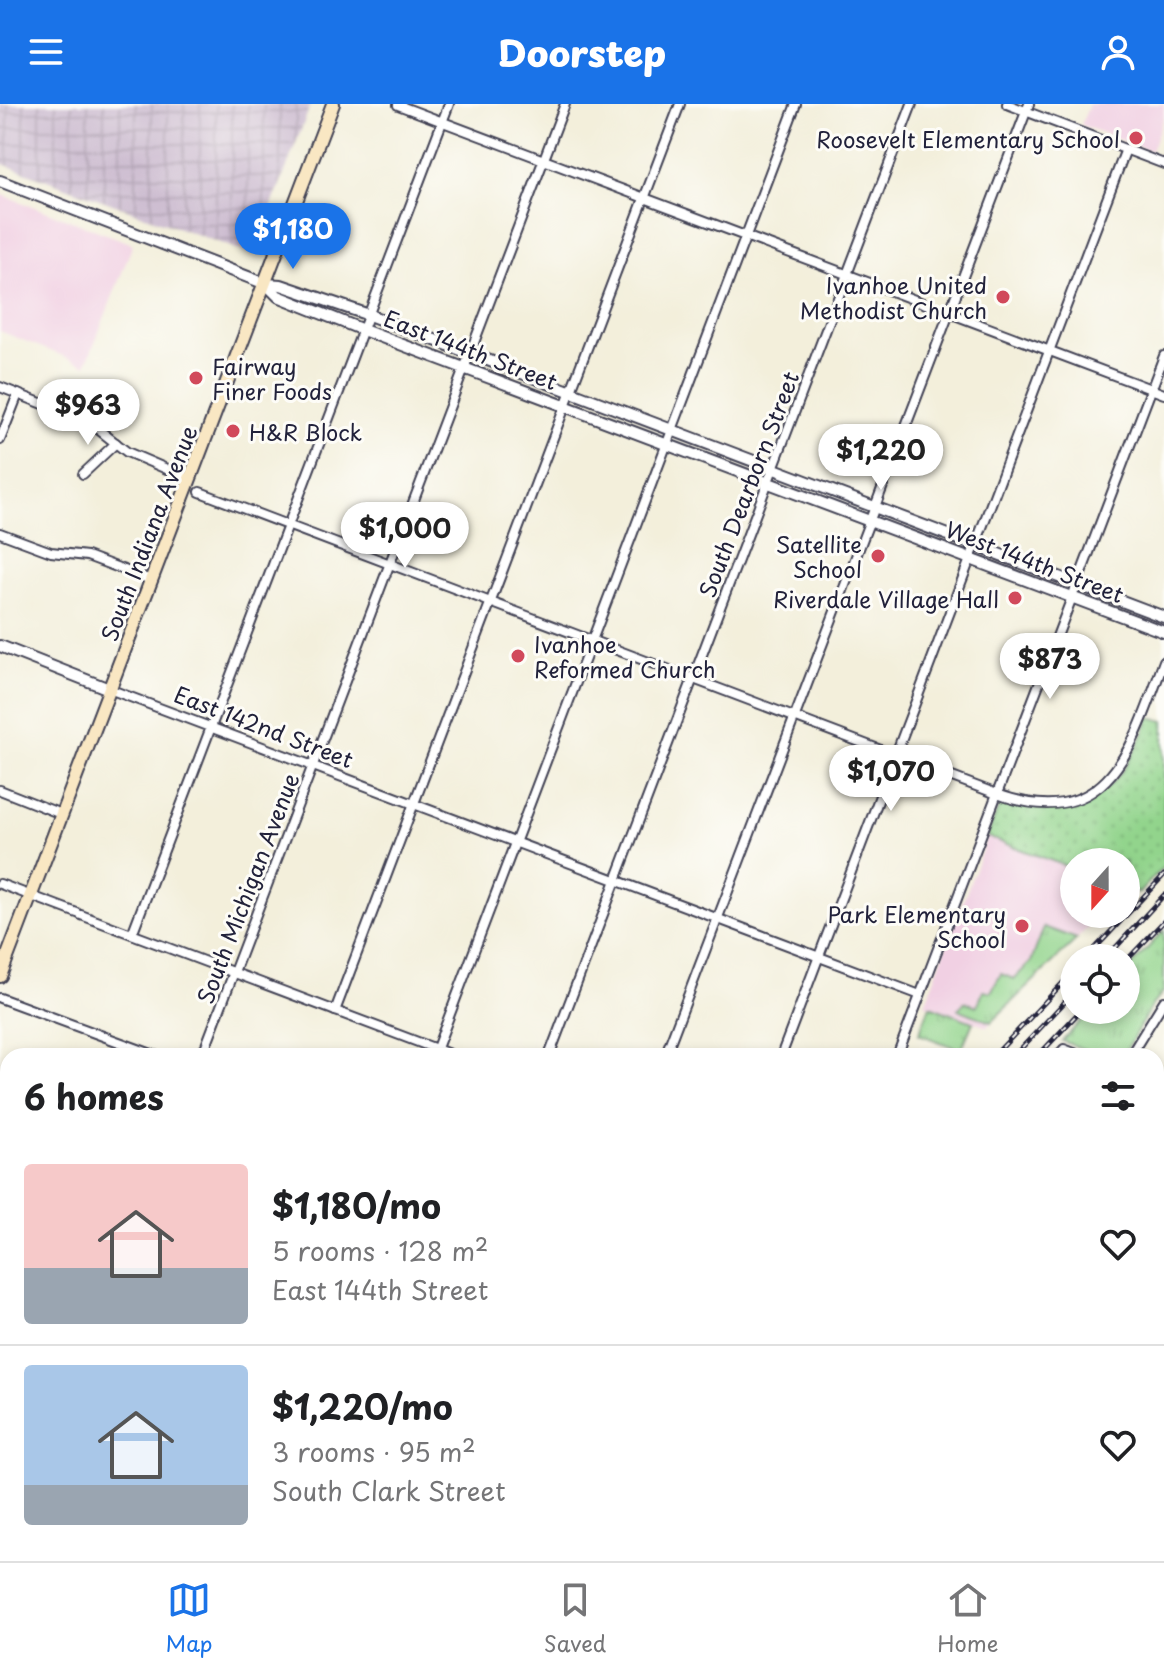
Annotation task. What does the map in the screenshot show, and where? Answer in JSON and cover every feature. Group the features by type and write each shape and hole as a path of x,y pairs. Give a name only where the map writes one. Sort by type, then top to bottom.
{"main road":[{"name":"South Indiana Avenue","path":"0,976 333,104"}],"street":[{"path":"132,934 449,104"},
{"name":"South Michigan Avenue","path":"205,1048 565,104"},
{"path":"335,1011 680,104"},
{"path":"437,1048 796,104"},
{"name":"South Dearborn Street","path":"552,1048 912,104"},
{"path":"1007,104 1028,108 1164,164"},
{"path":"398,105 1164,394"},
{"path":"668,1048 1028,108"},
{"path":"784,1048 1126,149"},
{"name":"East 144th Street","path":"0,181 266,284 281,285 369,315 672,430"},
{"name":"East 144th Street","path":"266,284 278,296 363,330 667,444"},
{"path":"900,1048 1164,356"},
{"path":"0,387 89,422 138,458 190,479"},
{"path":"0,440 18,394"},
{"name":"West 144th Street","path":"672,430 1164,617"},
{"path":"83,474 116,443"},
{"name":"West 144th Street","path":"667,444 1164,632"},
{"path":"200,492 997,794 1049,805 1095,792 1129,753 1164,661"},
{"path":"0,533 41,549 87,556 151,580"},
{"name":"East 142nd Street","path":"0,646 920,995"},
{"path":"0,790 61,814"},
{"path":"0,884 335,1011 423,1048"},
{"path":"0,998 135,1048"},
{"path":"1135,1048 1164,1001"}],"shaded area":[{"path":"0,104 311,104 253,255 0,163"},
{"name":"Roosevelt Elementary School","path":"1089,104 1164,104 1164,116 1151,151 1081,125"},
{"path":"0,194 133,244 86,365 0,331"},
{"name":"Park Elementary School","path":"987,837 1060,864 1060,928 1088,928 1071,944 1060,944 1060,955 987,1027 925,1004"}],"green space":[{"path":"1150,717 1164,721 1164,866 1140,892 1140,848 1060,848 1060,864 987,837 1001,801 1030,808 1056,809 1077,805 1096,796 1112,783 1139,743"},
{"path":"1044,927 1077,939 1072,944 1060,944 1060,955 991,1022 958,1009 965,1002 977,1006 984,990 991,992 1001,974 1014,979 1031,962"},
{"path":"1164,930 1164,991 1152,1005 1128,1048 1081,1048 1062,1041 1078,1024 1140,1024 1140,957"},
{"path":"930,1006 973,1022 962,1048 919,1034"}],"railway":[{"path":"1099,944 1164,875"},
{"path":"1119,944 1164,895"},
{"path":"1140,946 1164,921"},
{"path":"1002,1048 1060,986"},
{"path":"1022,1048 1060,1007"},
{"path":"1045,1048 1068,1024"}],"place":[{"name":"Roosevelt Elementary School","path":"1136,138"},
{"name":"Ivanhoe United Methodist Church","path":"1003,297"},
{"name":"Fairway Finer Foods","path":"196,378"},
{"name":"H&R Block","path":"233,431"},
{"name":"Satellite School","path":"878,556"},
{"name":"Riverdale Village Hall","path":"1015,598"},
{"name":"Ivanhoe Reformed Church","path":"518,656"},
{"name":"Park Elementary School","path":"1022,926"}]}
